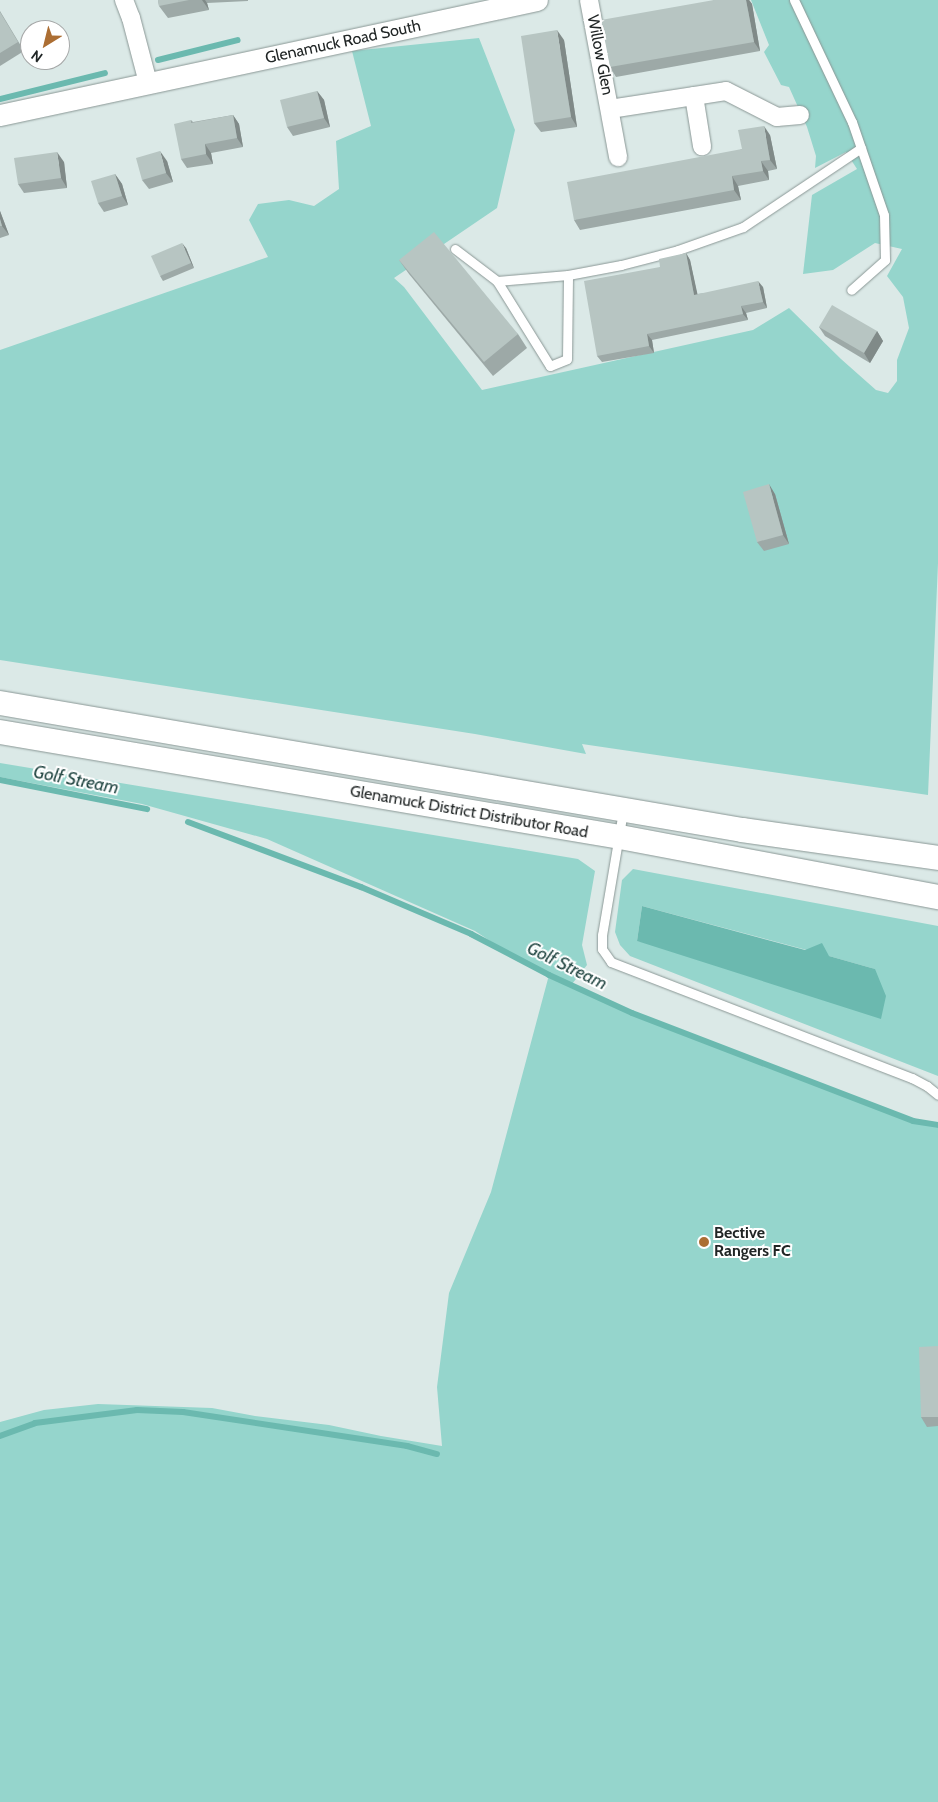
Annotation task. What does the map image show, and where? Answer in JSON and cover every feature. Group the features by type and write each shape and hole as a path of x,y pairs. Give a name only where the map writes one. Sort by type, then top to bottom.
{"main road":[{"name":"Glenamuck District Distributor Road","path":"0,703 742,830 938,858"},
{"name":"Glenamuck District Distributor Road","path":"0,732 620,837 938,896"}],"street":[{"path":"124,0 131,18 148,83"},
{"name":"Glenamuck Road South","path":"0,114 503,4 537,0"},
{"name":"Willow Glen","path":"589,0 618,157"},
{"name":"Willow Glen","path":"610,109 726,91 777,117 800,114"},
{"path":"694,96 702,146"}],"lane":[{"path":"794,0 852,122 884,216 885,260 851,290"},
{"path":"498,281 568,275 621,265 678,250 743,227 861,148"},
{"path":"455,249 498,281 550,366 566,359 568,275"},
{"path":"623,810 620,837 602,935 602,949 611,962 912,1078 927,1086 938,1095"}],"shaded area":[{"path":"751,0 938,0 938,563 928,795 582,744 586,754 475,734 0,660 0,350 268,257 249,220 258,204 289,200 314,206 339,189 336,141 371,126 352,51 479,38 515,130 497,208 394,278 404,287 482,390 753,330 789,308 876,390 888,393 897,381 897,360 909,328 903,297 887,276 902,249 875,243 833,270 803,274 812,195 857,169 846,152 815,168 816,156 807,127 789,87 781,85 764,52 769,45"},
{"path":"0,763 578,859 595,871 582,945 587,965 572,984 632,1013 913,1121 938,1125 938,1802 0,1802 0,1422 44,1410 98,1404 212,1408 255,1416 329,1425 442,1446 437,1387 449,1293 491,1192 549,975 516,958 475,931 267,839 142,804 0,777"},
{"path":"633,869 938,926 938,1076 630,956 620,945 615,932 622,880","holes":["642,906 875,969 637,941"]},
{"path":"642,906 805,950 822,943 829,956 875,969 886,996 881,1019 637,941"}],"building":[{"path":"158,0 189,0 159,6"},
{"path":"714,0 746,0 754,42 610,67 601,20"},
{"path":"0,12 18,42 0,53"},
{"path":"557,30 571,117 534,123 521,36"},
{"path":"317,91 324,118 287,127 280,100"},
{"path":"233,115 237,138 205,144 206,154 181,159 174,124 191,120 191,123"},
{"path":"764,126 770,160 761,161 763,171 732,176 734,190 574,220 567,182 742,149 738,130"},
{"path":"160,151 166,173 142,180 136,158"},
{"path":"57,152 61,178 18,184 14,158"},
{"path":"115,174 122,196 98,203 91,181"},
{"path":"434,232 518,334 484,362 399,260"},
{"path":"182,243 191,263 160,276 151,256"},
{"path":"686,253 694,295 758,281 763,302 741,306 743,314 647,334 649,346 597,356 584,281 660,267 659,259"},
{"path":"832,305 877,331 864,353 819,327"},
{"path":"769,484 783,535 757,542 743,492"},
{"path":"938,1346 938,1417 921,1417 919,1347"}],"waterway":[{"path":"158,60 238,40"},
{"path":"0,99 105,73"},
{"name":"Golf Stream","path":"0,780 147,809"},
{"name":"Golf Stream","path":"188,822 361,887 471,934 549,975 632,1013 913,1121 938,1125"},
{"path":"0,1436 35,1423 137,1410 183,1412 407,1446 437,1454"}],"place":[{"name":"Bective Rangers FC","path":"704,1242"}]}
